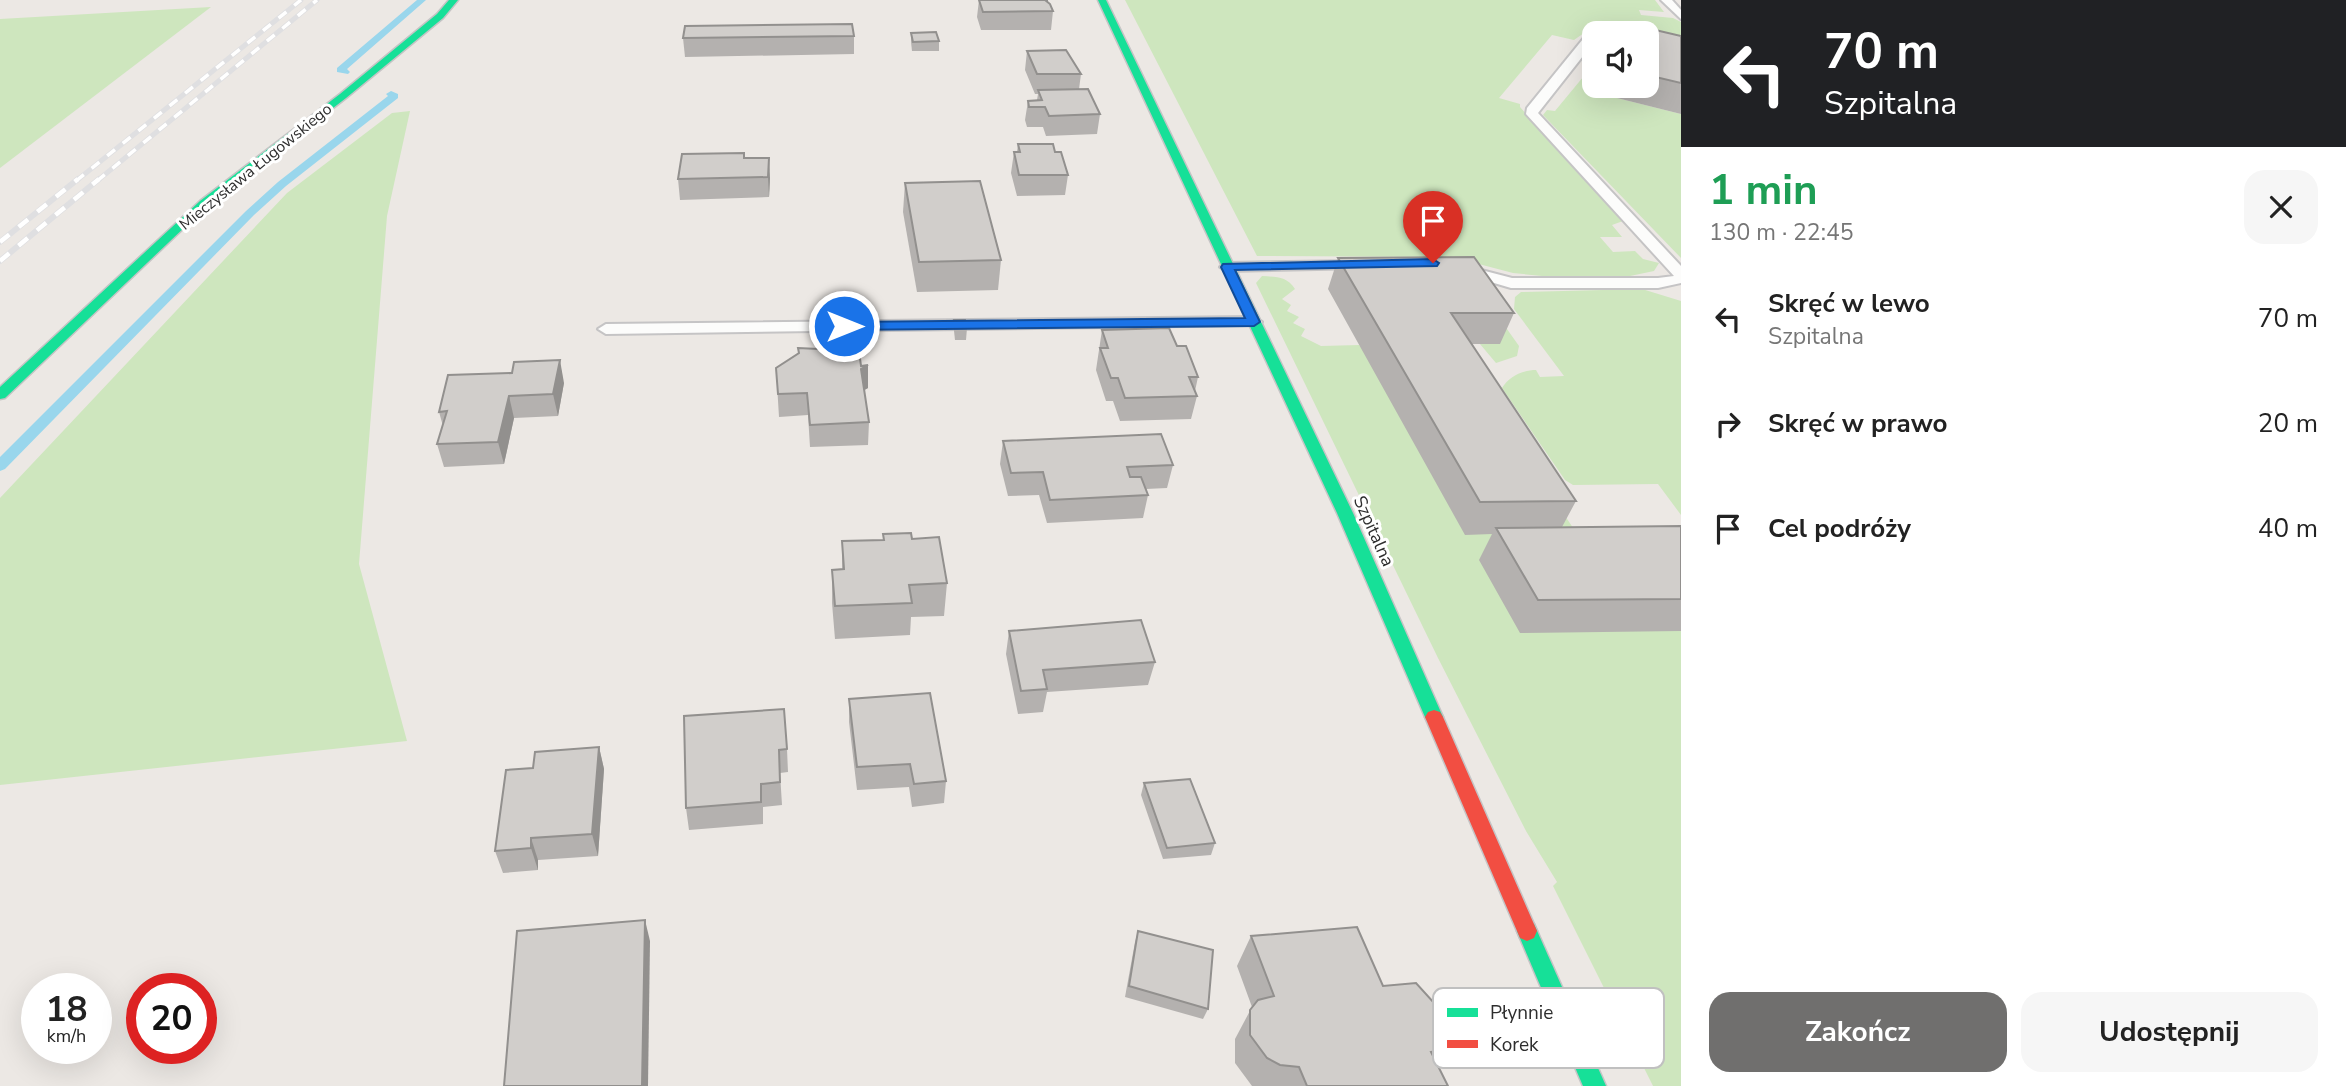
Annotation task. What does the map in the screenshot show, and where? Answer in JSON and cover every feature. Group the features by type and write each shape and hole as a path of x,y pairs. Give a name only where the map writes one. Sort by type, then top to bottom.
{"street":[{"name":"Mieczysława Ługowskiego","path":"0,396 204,203 343,96 440,16 454,0"},
{"name":"Szpitalna","path":"1102,0 1345,513 1552,988"},
{"name":"Szpitalna","path":"1587,1068 1595,1086"}],"lane":[{"path":"1666,0 1681,16"},
{"path":"1445,265 1511,283 1658,283 1681,277 1532,114 1531,111 1582,47"},
{"path":"1227,267 1380,264"},
{"path":"606,329 1254,322"}],"green space":[{"path":"1125,0 1655,0 1664,12 1639,10 1641,15 1673,18 1681,22 1681,36 1659,35 1659,21 1582,21 1582,34 1574,40 1552,35 1499,98 1520,104 1623,221 1612,225 1622,237 1600,237 1613,252 1635,251 1643,259 1659,263 1654,271 1630,276 1542,276 1513,273 1452,257 1257,256"},
{"path":"211,7 0,168 0,19"},
{"path":"1582,78 1582,98 1617,98 1681,114 1681,258 1543,115 1547,110 1555,111"},
{"path":"410,111 387,216 359,564 407,741 0,785 0,498 287,193 392,113"},
{"path":"1262,276 1285,279 1295,289 1282,299 1291,305 1287,311 1299,317 1293,323 1305,329 1301,336 1321,346 1359,345 1557,504 1594,559 1681,631 1681,1086 1653,1086 1644,1068 1664,1068 1664,988 1604,988 1553,886 1557,882 1526,831 1438,658 1256,283"},
{"path":"1642,289 1681,301 1681,515 1658,484 1573,485 1565,480 1502,388 1512,377 1526,371 1536,370 1540,377 1564,376 1514,309 1515,297 1521,292"},
{"path":"1485,298 1519,346 1517,356 1496,363 1480,344 1499,344"}],"building":[{"path":"979,0 1045,0 1053,11 983,12"},
{"path":"852,24 854,36 683,38 685,26"},
{"path":"1659,31 1681,36 1681,83 1659,78"},
{"path":"936,32 939,41 913,42 911,33"},
{"path":"1066,50 1081,74 1037,74 1027,51"},
{"path":"1088,89 1100,114 1049,116 1045,107 1029,107 1028,101 1042,100 1038,90"},
{"path":"1018,144 1053,144 1055,152 1061,152 1068,175 1019,175 1014,152 1020,152"},
{"path":"744,153 744,158 769,158 768,177 678,179 682,154"},
{"path":"980,181 1001,260 919,262 905,183"},
{"path":"1474,257 1514,313 1451,313 1576,501 1480,502 1338,258"},
{"path":"954,320 965,320 967,328 956,328"},
{"path":"1169,328 1177,346 1186,346 1198,377 1189,377 1197,396 1125,398 1118,378 1111,378 1100,348 1108,348 1102,330"},
{"path":"798,348 859,351 861,366 868,365 861,369 869,422 810,425 807,393 778,394 776,368 799,353"},
{"path":"560,360 553,394 509,396 498,442 437,444 447,411 439,412 448,375 512,373 514,362"},
{"path":"1161,434 1173,465 1127,467 1130,477 1141,477 1148,495 1050,500 1043,472 1011,473 1003,441"},
{"path":"1681,526 1681,599 1538,600 1496,528"},
{"path":"911,533 912,539 939,537 947,583 909,585 912,603 835,606 832,570 844,569 842,541 884,540 883,534"},
{"path":"1141,620 1155,662 1043,670 1047,689 1021,691 1009,631"},
{"path":"930,693 946,781 914,784 910,764 857,767 849,699"},
{"path":"784,709 787,749 779,750 780,782 761,784 761,802 686,808 684,716"},
{"path":"599,747 592,834 531,838 531,848 495,851 506,770 533,768 535,752"},
{"path":"1190,779 1215,843 1167,848 1144,783"},
{"path":"645,920 642,1086 504,1086 517,931"},
{"path":"1357,927 1383,986 1416,983 1433,1002 1433,1068 1439,1068 1448,1086 1307,1086 1299,1067 1280,1065 1267,1058 1250,1035 1250,1010 1258,1000 1274,996 1251,936"},
{"path":"1138,931 1213,950 1208,1009 1129,986"}],"waterway":[{"path":"345,72 340,70 422,0"},
{"path":"0,466 250,213 282,184 395,96 391,94"}],"railway":[{"path":"76,181 301,0"},
{"path":"97,181 317,0"},
{"path":"0,242 78,179"},
{"path":"0,261 99,179"}],"traffic: fast":[{"path":"0,395 204,203 343,96 440,16 454,0"},
{"path":"1102,0 1345,513 1434,717"},
{"path":"1527,931 1552,988"},
{"path":"1587,1068 1595,1086"}],"traffic: jam":[{"path":"1434,717 1527,931"}],"route":[{"path":"844,326 1254,322 1227,267 1433,263"}]}
